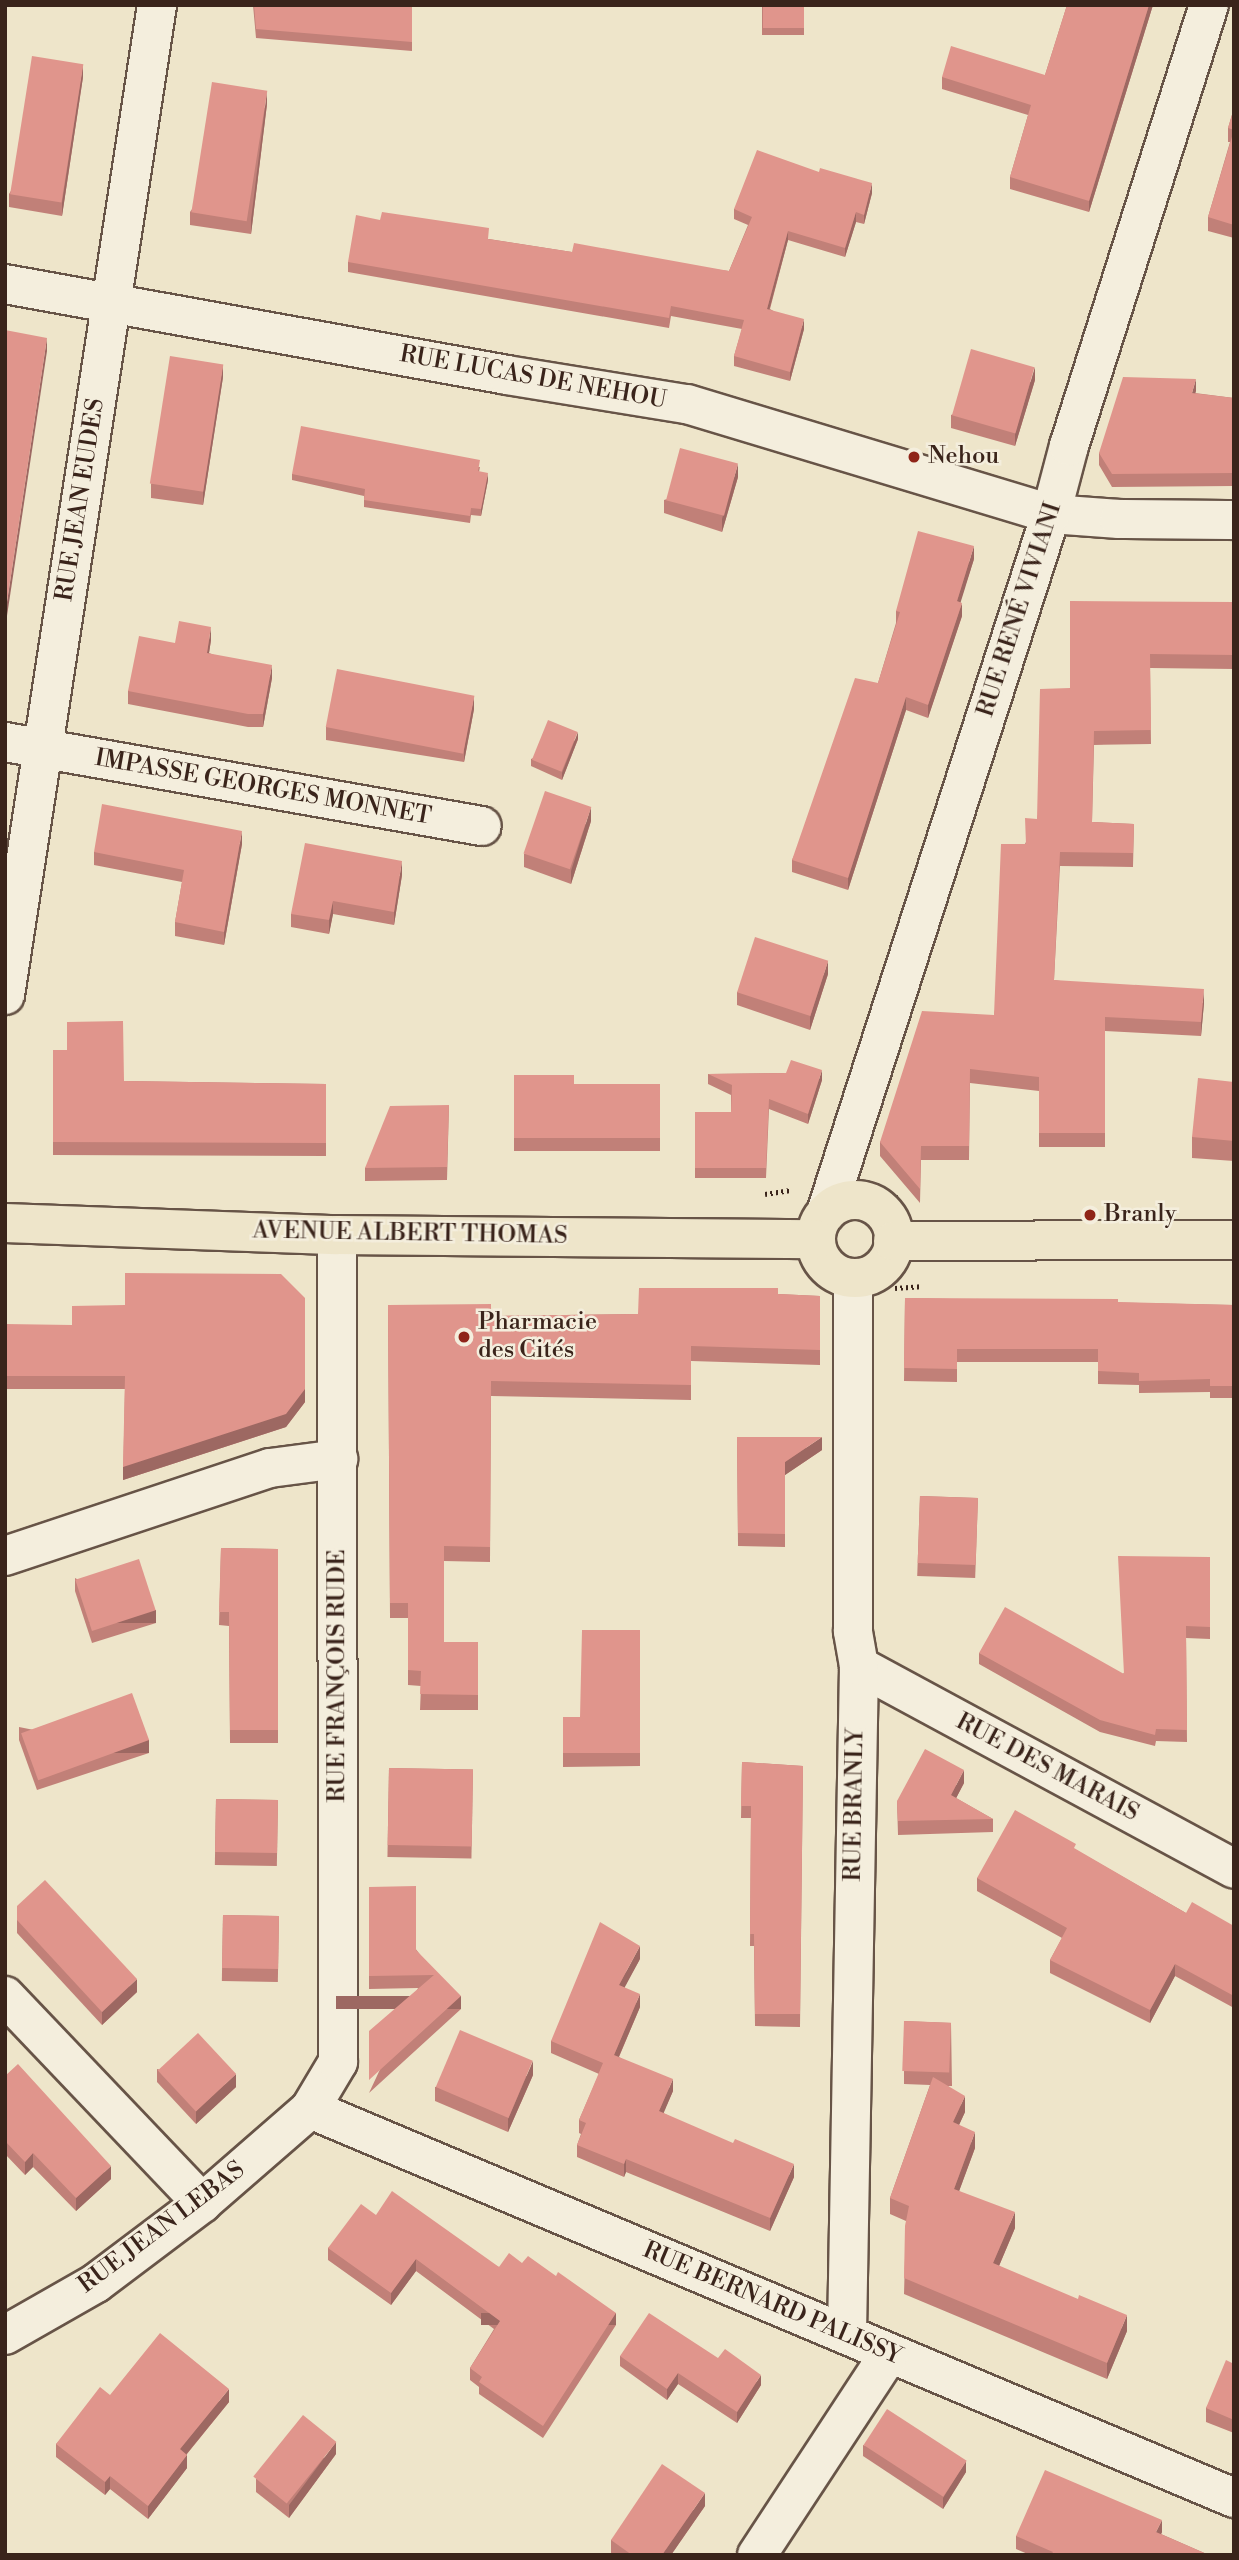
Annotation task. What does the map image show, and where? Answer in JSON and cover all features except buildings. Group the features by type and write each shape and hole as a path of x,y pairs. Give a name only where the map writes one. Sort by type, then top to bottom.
{"main road":[{"name":"AVENUE ALBERT THOMAS","path":"5,1223 337,1235 821,1226 846,1200 870,1203 888,1219 893,1241"},
{"path":"821,1226 817,1250 830,1270 853,1278 876,1272 891,1254 893,1241 1234,1240"}],"street":[{"name":"RUE JEAN EUDES","path":"5,995 156,5"},
{"name":"RUE RENÉ VIVIANI","path":"821,1226 1051,514 1069,446 1209,5"},
{"name":"RUE LUCAS DE NEHOU","path":"5,284 507,375 687,404 1051,514 1119,519 1234,520"},
{"name":"IMPASSE GEORGES MONNET","path":"5,742 482,826"},
{"name":"RUE FRANÇOIS RUDE","path":"310,2109 338,2062 337,1235"},
{"name":"RUE BRANLY","path":"847,2334 859,1666 853,1631 853,1278"},
{"path":"5,1556 270,1468 338,1459"},
{"name":"RUE DES MARAIS","path":"859,1666 1234,1869"},
{"path":"5,1996 202,2203"},
{"name":"RUE JEAN LEBAS","path":"5,2335 96,2283 202,2203 310,2109"},
{"name":"RUE BERNARD PALISSY","path":"310,2109 1234,2498"},
{"path":"757,2555 889,2354"}],"place":[{"name":"Nehou","path":"914,457"},
{"name":"Branly","path":"1090,1215"},
{"name":"Pharmacie des Cités","path":"464,1337"}]}
